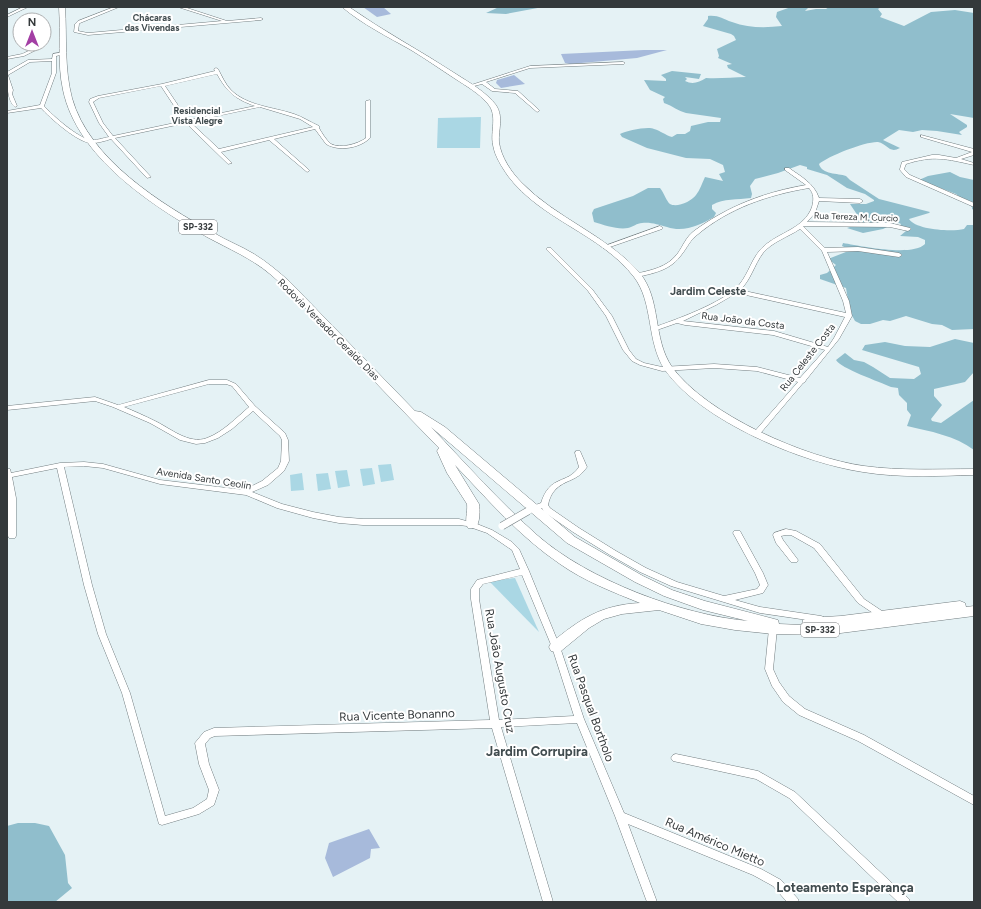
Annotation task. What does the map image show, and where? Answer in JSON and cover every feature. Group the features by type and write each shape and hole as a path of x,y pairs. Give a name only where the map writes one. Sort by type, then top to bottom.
{"main road":[{"name":"Rodovia Vereador Geraldo Dias","path":"62,7 66,87 69,101 91,142 134,184 168,209 265,265 302,299 406,407 439,444 524,530 549,552 587,574 679,613 701,619 735,625 825,630 974,612"},
{"path":"406,407 441,429 536,508 571,540 639,579 668,593 773,626"},
{"path":"439,444 453,473 473,504 474,510 472,525"},
{"name":"Rodovia Vereador Geraldo Dias","path":"773,626 841,621 974,604"},
{"path":"556,647 592,620 604,613 629,608 666,607"}],"street":[{"path":"7,16 26,7"},
{"path":"76,31 77,24 79,22 117,7"},
{"path":"180,7 229,22"},
{"path":"345,7 363,20 412,48 470,86 493,106 496,113 496,143 501,159 518,183 545,206 625,263 637,275 645,287 654,329 660,350 668,369 712,408 757,433 838,464 865,469 902,472 974,472"},
{"path":"64,33 76,31 88,34 261,19"},
{"path":"7,58 23,55 29,52"},
{"path":"42,106 54,73 54,55 64,54"},
{"path":"15,106 10,94 11,90 7,75 29,61 54,60"},
{"path":"470,86 484,83 530,67 623,63"},
{"path":"149,177 112,138 101,123 91,102 92,100 98,97 162,85 217,71 230,92 261,106 298,118 317,127 325,140 332,145 354,144 365,141 368,138 368,101"},
{"path":"484,83 494,90 516,92 536,111"},
{"path":"162,85 187,122 230,163"},
{"path":"7,106 15,106 21,109"},
{"path":"42,106 48,114 76,135 91,142 261,106"},
{"path":"7,112 42,106"},
{"path":"218,151 317,127"},
{"path":"923,136 974,152"},
{"path":"271,138 307,171"},
{"path":"956,160 974,152"},
{"path":"974,164 942,156 927,156 904,163 902,169 908,176 974,205"},
{"path":"654,329 677,321 736,291 765,248 802,225 814,209 816,196 809,186 787,169"},
{"path":"637,275 671,265 680,253 686,241 692,235 713,220 741,205 777,191 809,186"},
{"path":"816,199 860,201"},
{"path":"736,291 849,316 846,301 824,250 802,225"},
{"name":"Rua Tereza M. Curcio","path":"802,225 890,225 908,229"},
{"path":"604,247 660,228"},
{"path":"549,249 590,290 609,316 626,350 634,360 662,369 714,366 748,368 777,373 803,381"},
{"path":"824,250 858,249 899,255"},
{"name":"Rua Celeste Costa","path":"757,433 829,349 849,316"},
{"name":"Rua João da Costa","path":"677,321 685,324 774,333 829,349"},
{"path":"116,407 209,382 227,382 234,385 253,407 283,435 285,440 285,461 281,469 265,483 245,493"},
{"path":"7,408 95,398 182,438 193,441 204,441 214,436 253,407"},
{"path":"492,533 536,508 554,487 580,472 582,468 578,453"},
{"name":"Avenida Santo Ceolin","path":"8,474 60,465 84,464 103,466 160,482 245,493 280,506 339,520 363,522 459,522 472,525 492,533"},
{"name":"Rua Vicente Bonanno","path":"60,465 88,585 102,634 126,693 162,821 196,811 211,802 214,790 204,764 200,743 207,735 214,732 495,724 580,719"},
{"path":"8,474 12,498 12,536"},
{"path":"261,498 265,483"},
{"path":"536,508 547,510 576,530 643,570 674,584 760,610 841,621"},
{"path":"794,560 780,541 778,535 786,532 794,533 817,546 861,601 882,615"},
{"name":"Rua Pasqual Bortholo","path":"492,533 508,542 515,549 525,571 556,647 580,719 620,816 652,902"},
{"path":"723,599 760,591 764,585 737,533"},
{"name":"Rua João Augusto Cruz","path":"525,571 480,582 475,588 475,599 495,724 548,902"},
{"path":"773,626 769,669 774,684 786,699 802,712 861,738 974,801"},
{"path":"676,758 758,775 792,795 905,902"},
{"name":"Rua Américo Mietto","path":"620,816 757,872 777,883 794,902"}],"shaded area":[{"path":"363,7 383,7 391,14 377,17"},
{"path":"499,7 543,7 506,14 486,13"},
{"path":"791,7 809,7 805,11 826,9 829,7 881,7 878,9 882,14 880,17 904,26 931,12 955,10 974,13 974,118 950,114 967,125 967,127 959,132 962,135 937,131 922,130 913,132 899,130 883,140 900,148 896,150 893,150 881,143 873,142 839,153 819,164 823,170 827,172 846,176 879,199 930,212 909,219 919,226 935,229 958,230 964,229 967,225 974,225 974,329 952,330 942,325 932,324 906,316 890,321 883,320 870,324 861,324 855,321 850,312 846,288 820,279 820,275 827,273 836,265 828,259 851,250 842,246 843,243 886,250 909,250 918,248 925,244 925,240 918,237 900,236 906,231 900,226 901,224 897,222 883,229 863,233 847,228 853,226 848,223 858,219 850,204 866,204 874,200 865,194 847,188 827,175 807,169 807,167 800,165 755,179 750,186 752,194 751,198 726,200 712,205 712,209 716,213 714,217 686,229 673,229 646,223 628,228 620,228 594,222 592,213 594,209 633,196 648,188 660,188 669,203 676,205 688,202 694,197 699,191 705,177 723,181 719,174 725,172 723,165 710,159 686,158 647,148 622,137 620,134 637,129 651,128 672,137 677,134 685,134 690,131 691,126 708,122 720,122 721,118 686,113 664,103 663,99 665,97 650,90 644,80 666,81 666,79 661,75 672,71 701,74 699,79 685,77 687,79 685,81 691,83 698,82 706,78 746,77 728,68 727,65 732,64 718,58 719,56 717,49 736,40 731,34 703,26 708,19 708,16 718,17 738,24 750,26 782,26 776,17 777,12"},
{"path":"667,50 637,58 570,64 565,63 561,54"},
{"path":"514,75 525,84 501,88 496,83 497,80"},
{"path":"481,117 480,148 437,148 438,118"},
{"path":"950,172 960,177 974,180 974,210 956,194 919,180 928,176"},
{"path":"955,339 974,343 974,372 965,382 934,389 934,396 942,405 931,419 932,421 941,423 974,400 974,450 951,438 907,426 911,415 907,410 907,403 899,395 898,388 891,387 852,371 836,360 845,353 854,360 864,362 890,378 914,379 921,374 919,367 862,350 865,345 885,342 905,346 930,347"},
{"path":"391,464 394,480 381,482 378,465"},
{"path":"372,468 375,484 363,486 360,469"},
{"path":"347,470 350,486 338,488 335,471"},
{"path":"302,473 304,490 291,491 290,475"},
{"path":"328,473 331,489 318,491 316,474"},
{"path":"515,578 539,632 489,581"},
{"path":"18,823 35,823 49,826 65,855 68,883 72,888 55,902 7,902 7,826"},
{"path":"369,829 380,848 371,849 370,858 333,877 325,858 329,843"}],"district":[{"name":"Chácaras das Vivendas","path":"152,24"},
{"name":"Residencial Vista Alegre","path":"197,116"},
{"name":"Jardim Celeste","path":"708,291"},
{"name":"Jardim Corrupira","path":"537,751"},
{"name":"Loteamento Esperança","path":"845,887"}]}
